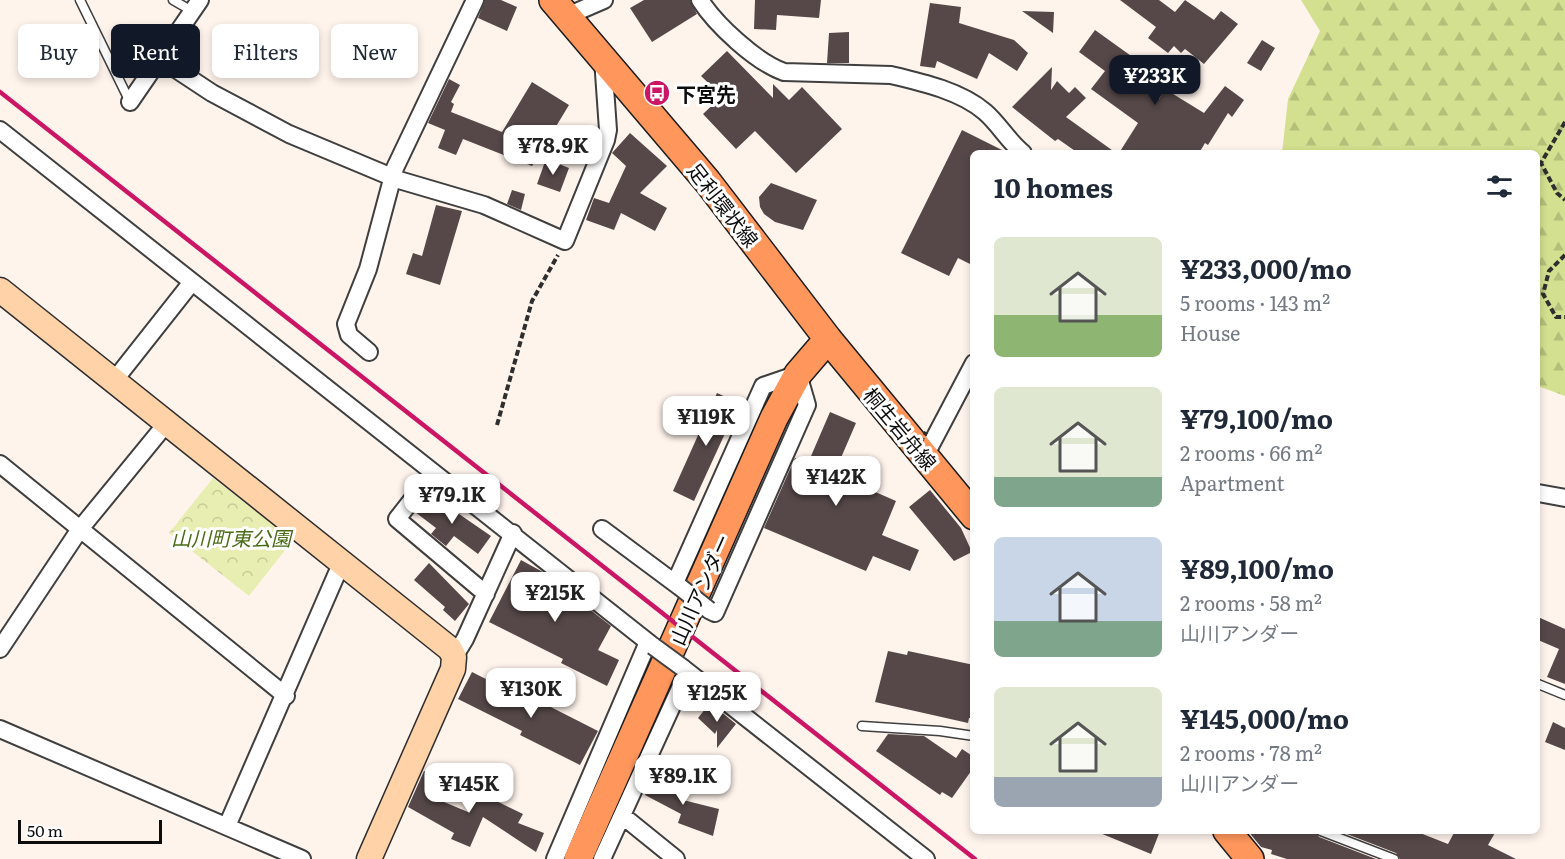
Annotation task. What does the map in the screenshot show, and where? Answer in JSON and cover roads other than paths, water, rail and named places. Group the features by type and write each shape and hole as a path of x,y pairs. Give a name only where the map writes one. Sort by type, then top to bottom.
{"main road":[{"name":"足利環状線","path":"560,8 707,181 828,339"},
{"path":"798,374 828,339"},
{"name":"桐生岩舟線","path":"828,339 970,511"},
{"name":"山川アンダー","path":"578,859 774,418 798,374"},
{"path":"1229,834 1250,859"}],"street":[{"path":"369,352 349,335 346,324 368,269 395,168 475,0"},
{"path":"560,8 604,0"},
{"path":"700,0 709,14 767,66 784,72 891,75 908,79 970,101 987,113 1019,150"},
{"path":"183,24 196,5"},
{"path":"189,78 212,93 289,134 393,177 484,205 565,241 606,140 608,130 603,59"},
{"path":"130,102 146,78"},
{"path":"0,130 926,859"},
{"path":"113,382 192,282"},
{"path":"0,290 450,649 454,657"},
{"path":"921,449 970,369"},
{"path":"602,529 715,613 807,405 798,374 763,386 678,585"},
{"path":"0,649 80,529 166,424"},
{"path":"0,464 286,696"},
{"path":"433,473 397,519 486,594"},
{"path":"1540,493 1565,498"},
{"path":"369,859 453,669 454,657 513,534"},
{"path":"227,826 286,696 341,564"},
{"path":"555,859 650,644"},
{"path":"602,859 624,817 685,670"},
{"path":"0,729 302,859"},
{"path":"624,817 676,859"}],"lane":[{"path":"80,0 130,102"},
{"path":"173,0 196,5"},
{"path":"1540,685 1565,695"},
{"path":"862,726 970,735"},
{"path":"1329,834 1394,859"}],"railway":[{"path":"0,92 975,859"}],"place":[{"name":"下宮先","path":"657,93"}],"park label":[{"name":"山川町東公園","path":"231,537"}]}
